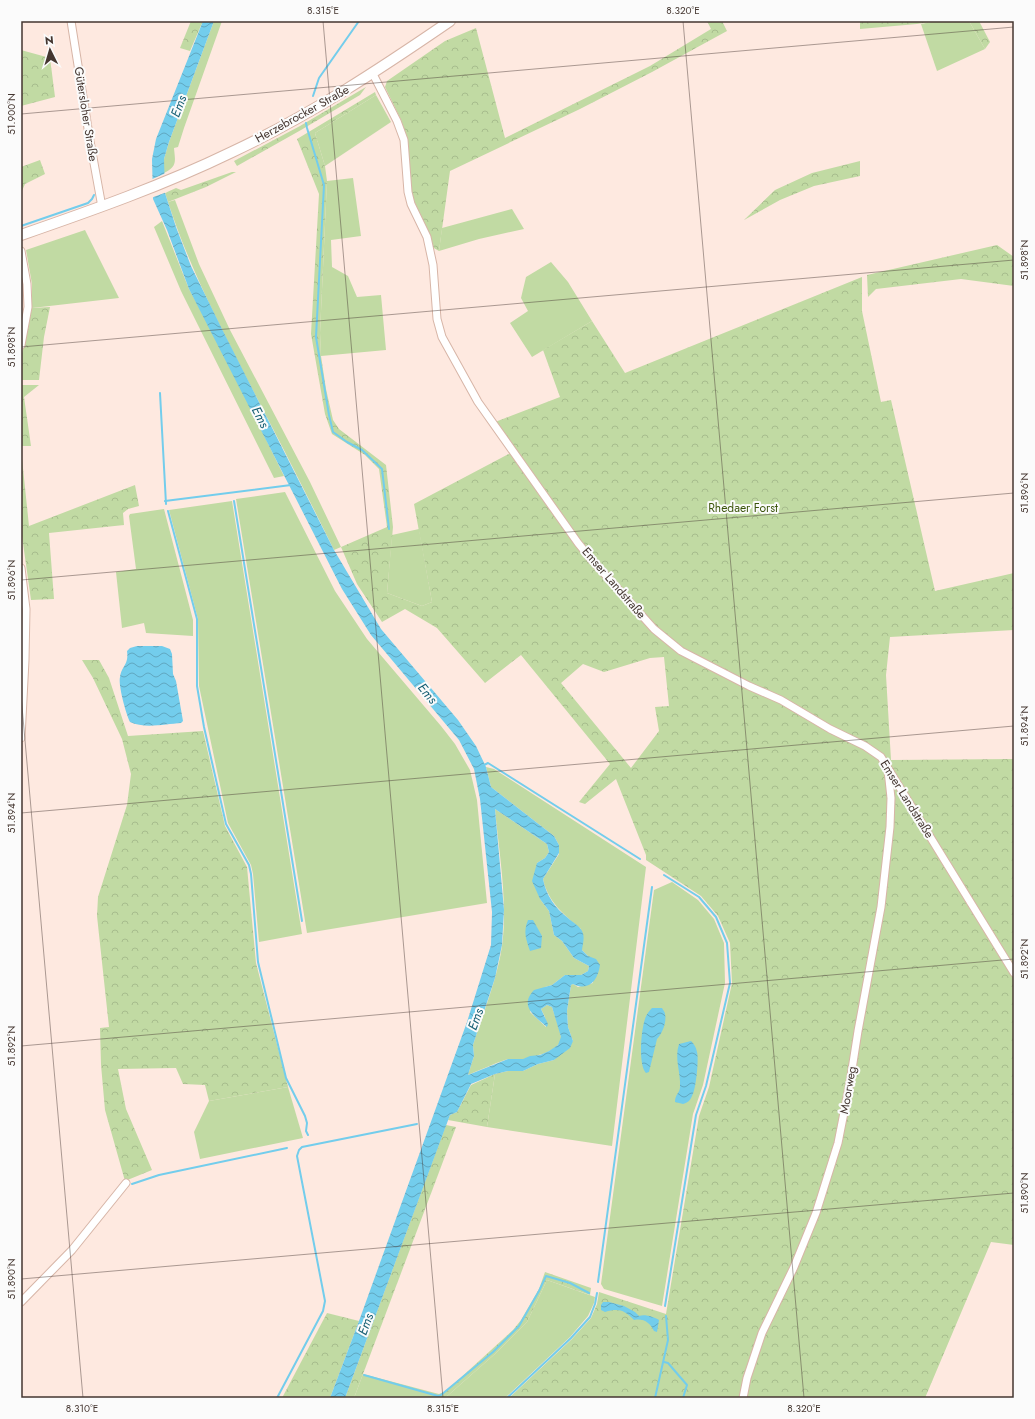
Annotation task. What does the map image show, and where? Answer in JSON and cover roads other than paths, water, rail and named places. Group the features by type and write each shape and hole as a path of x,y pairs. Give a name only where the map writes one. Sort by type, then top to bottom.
{"main road":[{"name":"Herzebrocker Straße","path":"102,207 194,170 234,152 296,120 373,74 450,21"},
{"path":"21,235 102,207"}],"street":[{"name":"Gütersloher Straße","path":"71,21 102,207"},
{"name":"Emser Landstraße","path":"373,74 398,121 404,140 408,192 411,204 427,237 433,265 437,319 442,337 478,402 578,543 654,629 681,651 749,686 781,700 830,729 865,746 881,757 1014,973"},
{"path":"21,251 27,284 28,307 21,345"},
{"path":"21,568 26,609 21,738"},
{"name":"Moorweg","path":"742,1398 762,1333 794,1267 816,1213 838,1143 881,908 890,827 891,798 887,767"},
{"path":"21,1302 72,1250 126,1183"}],"water":[{"name":"Ems","path":"203,21 214,21 164,159 165,193 191,266 334,550 381,629 458,720 476,746 486,767 491,787 554,836 559,845 559,853 543,879 546,890 559,910 581,929 584,938 582,950 588,956 596,959 600,965 595,980 592,983 584,987 573,984 571,985 567,1011 568,1027 573,1041 570,1048 554,1060 538,1064 523,1071 508,1071 495,1074 471,1084 457,1112 450,1115 345,1398 330,1398 467,1022 491,945 492,912 480,799 474,769 459,740 371,635 342,589 189,289 167,230 153,199 152,159 156,139","holes":["495,809 547,844 549,852 545,858 537,863 532,881 540,899 549,911 554,935 562,941 574,958 589,966 588,971 581,975 565,975 552,985 534,990 530,996 528,1001 530,1010 533,1015 547,1027 548,1024 541,1009 547,1005 552,1007 561,1037 558,1045 540,1055 530,1056 523,1059 508,1059 468,1075 474,1056 473,1045 495,978 502,945 504,910"]},
{"path":"137,646 162,646 170,649 172,654 173,674 176,681 183,721 181,723 148,726 130,722 123,700 120,677 127,659 127,651 130,648"},
{"path":"528,920 533,920 542,936 541,948 530,951 525,932"},
{"path":"652,1008 662,1008 665,1013 665,1024 657,1039 649,1072 646,1073 643,1069 642,1063 641,1039 645,1018"},
{"path":"691,1041 697,1052 697,1074 695,1088 691,1098 688,1102 683,1104 675,1102 680,1087 677,1055 679,1044"},
{"path":"603,1302 624,1306 639,1316 649,1316 659,1320 657,1332 654,1331 646,1322 634,1320 624,1312 614,1310 605,1312 601,1310 601,1305"}],"waterway":[{"path":"313,96 319,78 359,21"},
{"path":"306,123 324,185 316,337 329,415 333,432 362,450 382,469 389,529"},
{"path":"21,226 88,203 94,195"},
{"path":"160,393 166,504"},
{"path":"165,501 291,485"},
{"path":"234,501 302,921"},
{"path":"168,511 197,619 197,686 204,727 226,824 249,865 258,962 286,1078 305,1116 307,1123 306,1131 308,1135"},
{"path":"482,766 488,763 640,859"},
{"path":"664,875 699,897 716,917 727,943 730,983 706,1086 696,1115 665,1306"},
{"path":"598,1282 652,887"},
{"path":"277,1398 323,1311 325,1301 297,1156 299,1150 302,1147 417,1124"},
{"path":"132,1184 159,1175 287,1148"},
{"path":"364,1375 438,1396 441,1395 493,1352 519,1326 546,1276 570,1283 589,1293"},
{"path":"507,1398 571,1338 590,1317 597,1293"},
{"path":"655,1398 668,1340 666,1316"},
{"path":"664,1362 668,1363 687,1385 683,1398"}],"park label":[{"name":"Rhedaer Forst","path":"743,508"}]}
